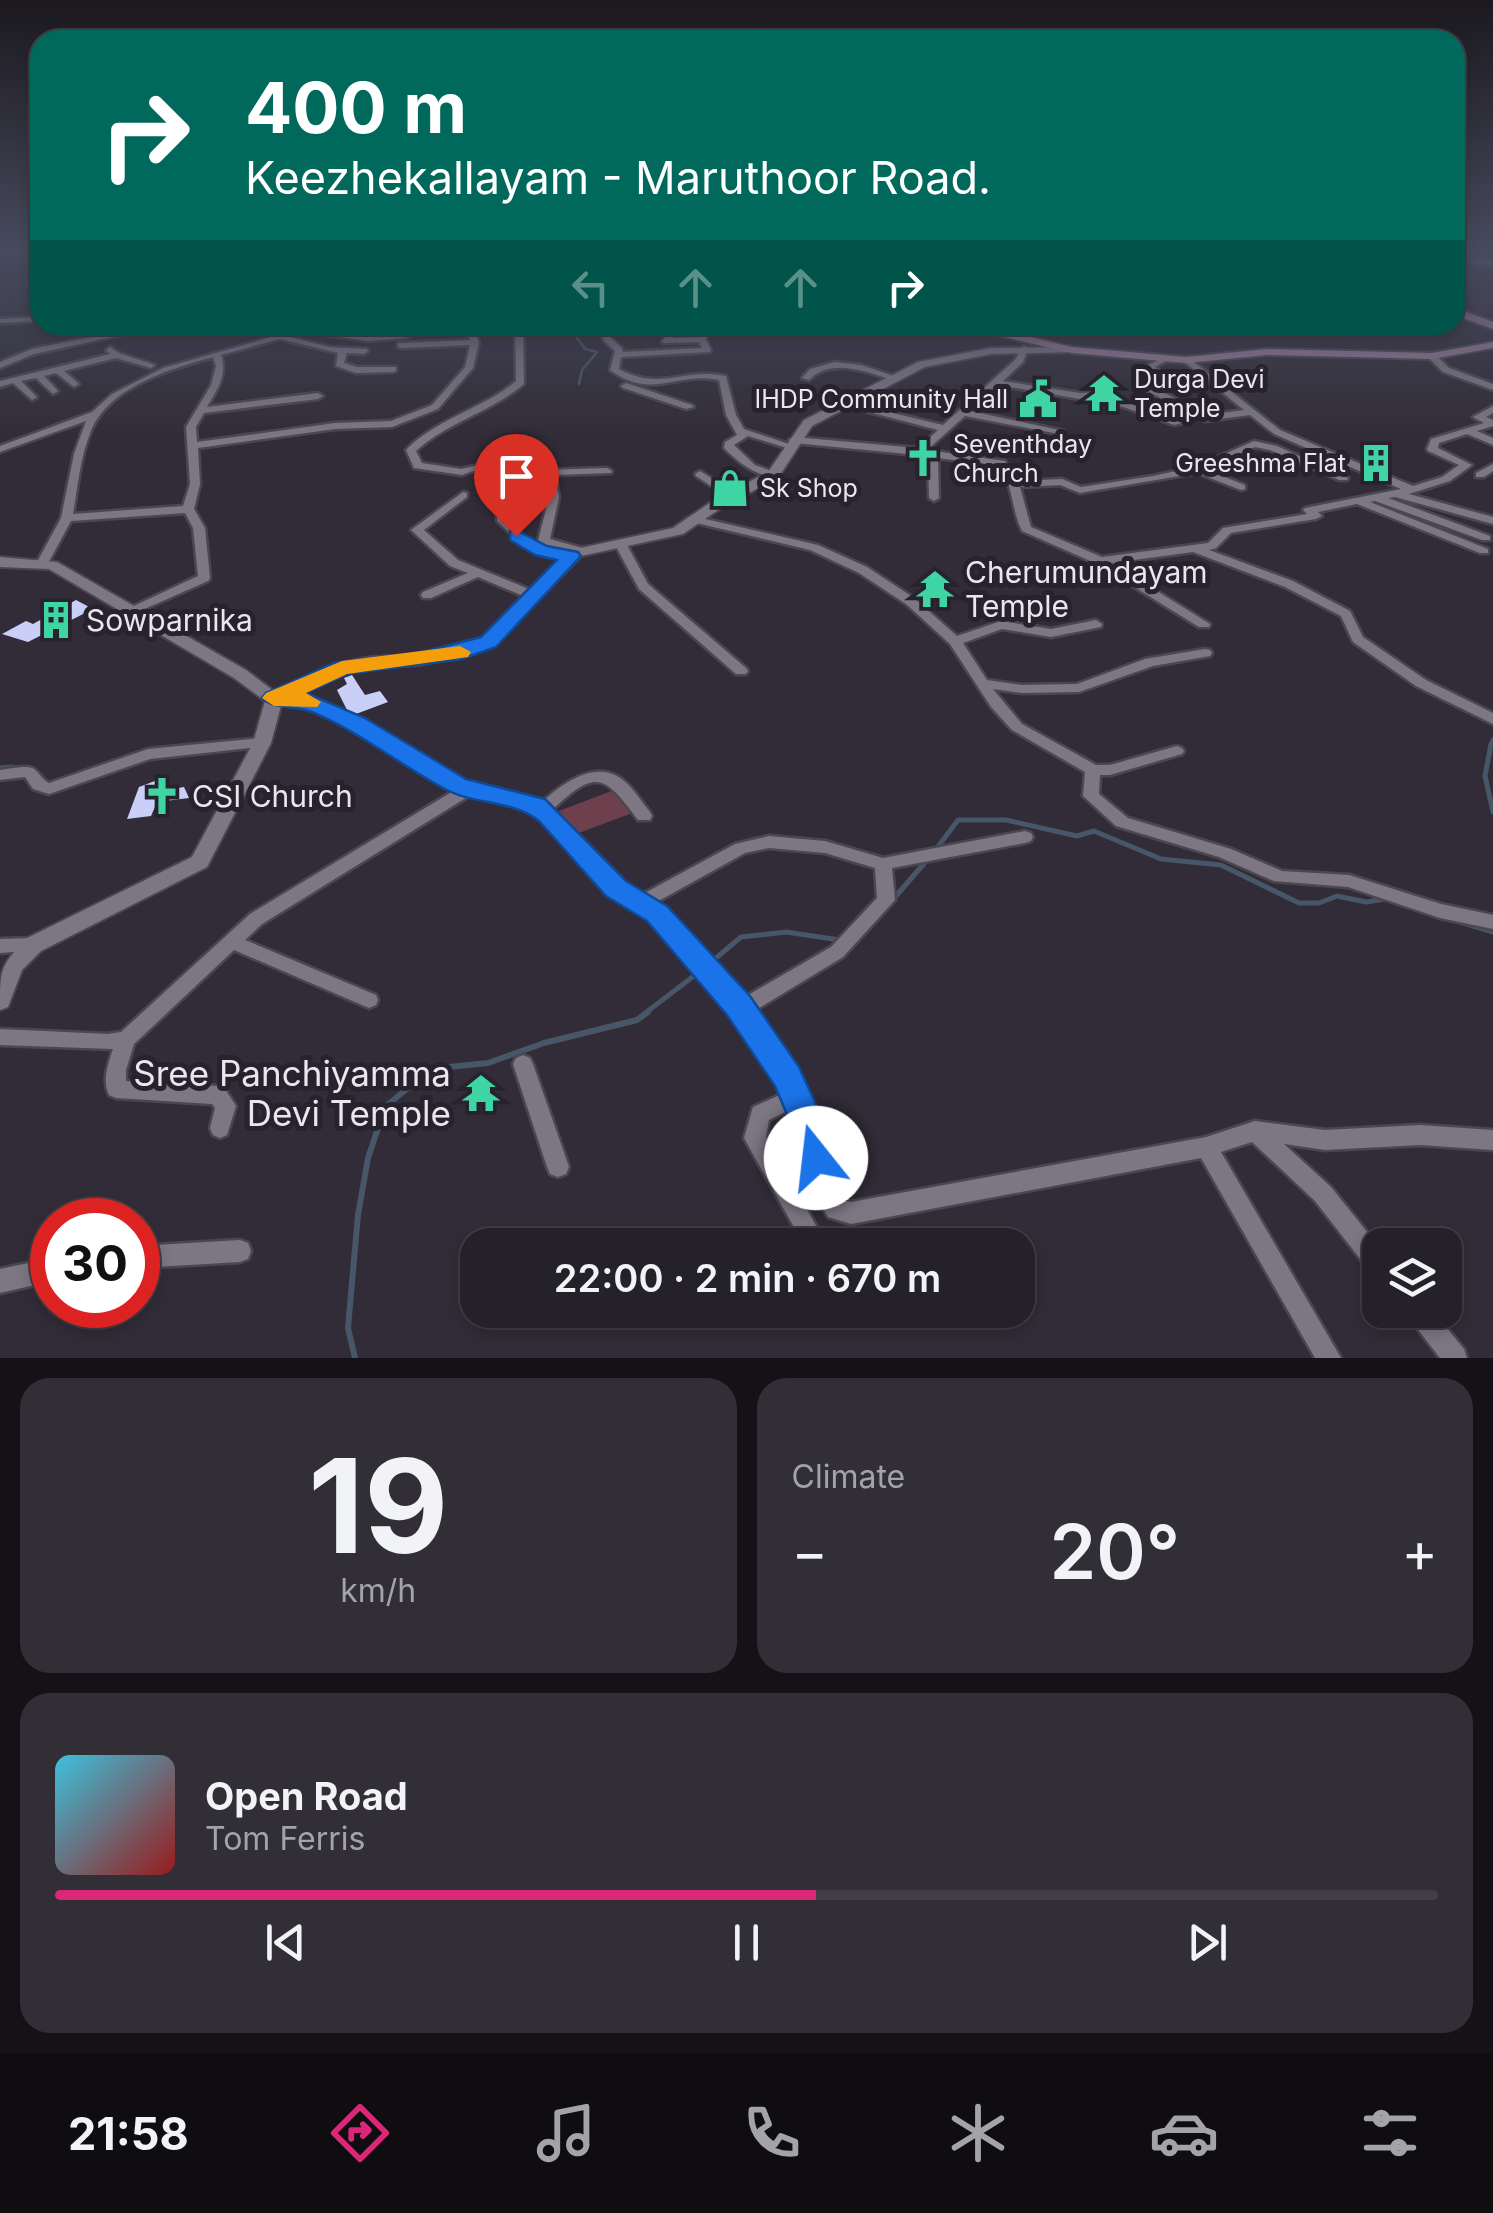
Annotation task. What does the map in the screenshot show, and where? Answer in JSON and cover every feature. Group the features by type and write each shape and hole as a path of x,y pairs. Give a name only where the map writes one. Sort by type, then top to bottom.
{"main road":[{"path":"1465,314 1493,326"},
{"path":"1010,335 1072,350 1186,360 1267,352 1432,356 1493,345"}],"street":[{"path":"0,322 30,320"},
{"path":"0,365 32,352 113,335"},
{"path":"42,564 67,518 92,418 144,380 216,354 289,335"},
{"path":"344,335 474,342"},
{"path":"190,446 335,426 402,422 442,403 469,368 472,335"},
{"path":"476,466 462,472 418,466 411,450 436,430 478,414 521,382 519,335"},
{"path":"605,335 620,350 614,370 636,384 714,375 716,363"},
{"path":"671,335 666,341 702,339"},
{"path":"703,335 742,437 729,444 729,448 751,467 774,475"},
{"path":"282,337 343,352 364,351"},
{"path":"98,338 116,355"},
{"path":"920,451 1020,360 1024,348"},
{"path":"503,515 528,546 576,554 670,534 692,518 774,475 808,423 896,378 934,362 1024,348 1072,350"},
{"path":"343,352 339,364 356,370 393,369"},
{"path":"129,611 204,578 199,528 188,509 195,484 190,446 191,428 216,384 220,366 216,354"},
{"path":"0,384 116,355 151,364"},
{"path":"618,355 716,363"},
{"path":"1432,356 1446,370 1493,388"},
{"path":"1168,358 1149,367 1168,382 1152,390 1205,418 1253,412"},
{"path":"1186,360 1278,432 1412,490"},
{"path":"806,378 816,368 828,364 896,378"},
{"path":"57,369 74,384"},
{"path":"37,374 52,391"},
{"path":"15,380 32,397"},
{"path":"627,381 626,387 689,407"},
{"path":"995,382 1099,396 1177,423"},
{"path":"201,411 318,396"},
{"path":"843,404 944,428"},
{"path":"1493,409 1478,417 1493,423"},
{"path":"961,412 1061,432"},
{"path":"0,449 98,414"},
{"path":"1101,562 1212,546 1227,530 1278,525 1316,516 1309,510 1378,498 1446,480 1467,465 1432,449 1436,441 1493,423"},
{"path":"740,431 792,443 920,451 1002,463 1015,484 1016,508 1026,529 1101,562 1204,624"},
{"path":"1468,431 1493,442"},
{"path":"1015,484 1062,482 1080,490 1198,470 1258,444 1343,478"},
{"path":"933,454 934,498"},
{"path":"1480,475 1493,468"},
{"path":"1198,470 1241,487"},
{"path":"576,554 544,541 554,497 549,472 607,471"},
{"path":"700,474 733,496"},
{"path":"1397,493 1493,521"},
{"path":"463,495 417,530 454,563 532,595"},
{"path":"1360,501 1485,544 1378,498"},
{"path":"67,518 188,509"},
{"path":"692,518 814,548 863,570 910,601 954,641 1017,727 1093,770 1110,770 1178,750"},
{"path":"620,543 643,586 741,671"},
{"path":"1196,548 1290,584 1346,614 1358,639 1421,684 1493,719"},
{"path":"274,698 342,668 432,658 488,642 576,554"},
{"path":"0,562 52,565 240,674 274,698 298,698 356,723 468,790 536,805 543,810 616,889 657,914 741,1009 778,1059 808,1124 825,1192 836,1209 850,1213 1206,1147 1256,1131 1324,1140 1420,1135 1493,1140"},
{"path":"427,596 476,574"},
{"path":"954,641 1001,625 1051,633 1096,624"},
{"path":"982,683 1022,689 1079,688 1150,662 1205,653"},
{"path":"0,1000 12,965 33,944 200,862 262,743 274,698"},
{"path":"0,776 29,772 38,785 49,789 148,754 262,743"},
{"path":"1093,770 1090,796 1122,822 1226,853 1280,878 1349,881 1440,911 1493,922"},
{"path":"543,810 571,786 605,778 621,788 644,816"},
{"path":"220,1128 226,1106 218,1095 116,1089 113,1084 126,1039 256,919 468,790"},
{"path":"640,904 741,848 770,842 826,846 883,864 1025,837"},
{"path":"741,1009 837,952 886,900 883,864"},
{"path":"230,941 368,1000"},
{"path":"0,946 33,944"},
{"path":"0,1037 108,1042 126,1039"},
{"path":"523,1064 558,1167"},
{"path":"796,1096 760,1114 755,1138 806,1228"},
{"path":"1256,1131 1323,1194 1362,1243"},
{"path":"1206,1147 1302,1318 1329,1358"},
{"path":"160,1254 240,1252"},
{"path":"0,1281 30,1275"},
{"path":"1431,1328 1454,1358"}],"shaded area":[{"path":"614,790 635,812 576,834 559,811"}],"building":[{"name":"Sowparnika","path":"76,600 93,609 28,642 2,634 26,621 33,624"},
{"path":"352,675 365,695 380,691 388,702 356,714 347,710 337,690 347,684 344,678"},
{"name":"CSI Church","path":"168,776 160,791 184,787 189,798 157,802 151,816 127,819 139,787"}],"waterway":[{"path":"575,335 585,349 597,352 582,370 579,384"},
{"path":"1490,746 1493,739"},
{"path":"1491,744 1485,776 1493,812"},
{"path":"0,768 12,767"},
{"path":"937,848 958,820 1006,820 1077,836 1094,831 1161,859 1221,865 1299,903 1319,903 1337,896 1366,902 1391,898"},
{"path":"863,934 928,859"},
{"path":"1457,921 1493,932"},
{"path":"710,963 741,937 786,932 840,940"},
{"path":"644,1014 699,972"},
{"path":"355,1358 348,1328 358,1215 368,1158 385,1107 420,1078 449,1067 488,1063 544,1043 637,1020 648,1012"}],"slow traffic":[{"path":"309,702 274,698 342,668 460,652"}],"place":[{"name":"Durga Devi Temple","path":"1104,393"},
{"name":"IHDP Community Hall","path":"1038,399"},
{"name":"Seventhday Church","path":"923,458"},
{"name":"Greeshma Flat","path":"1376,463"},
{"name":"Sk Shop","path":"730,488"},
{"name":"Cherumundayam Temple","path":"935,589"},
{"name":"Sowparnika","path":"56,620"},
{"name":"CSI Church","path":"162,796"},
{"name":"Sree Panchiyamma Devi Temple","path":"481,1093"}],"route":[{"path":"516,536 528,546 571,556 488,642 462,652 418,660 342,668 274,698 298,698 322,707 468,790 536,805 548,815 616,889 657,914 738,1006 778,1059 808,1124 816,1158"}]}
